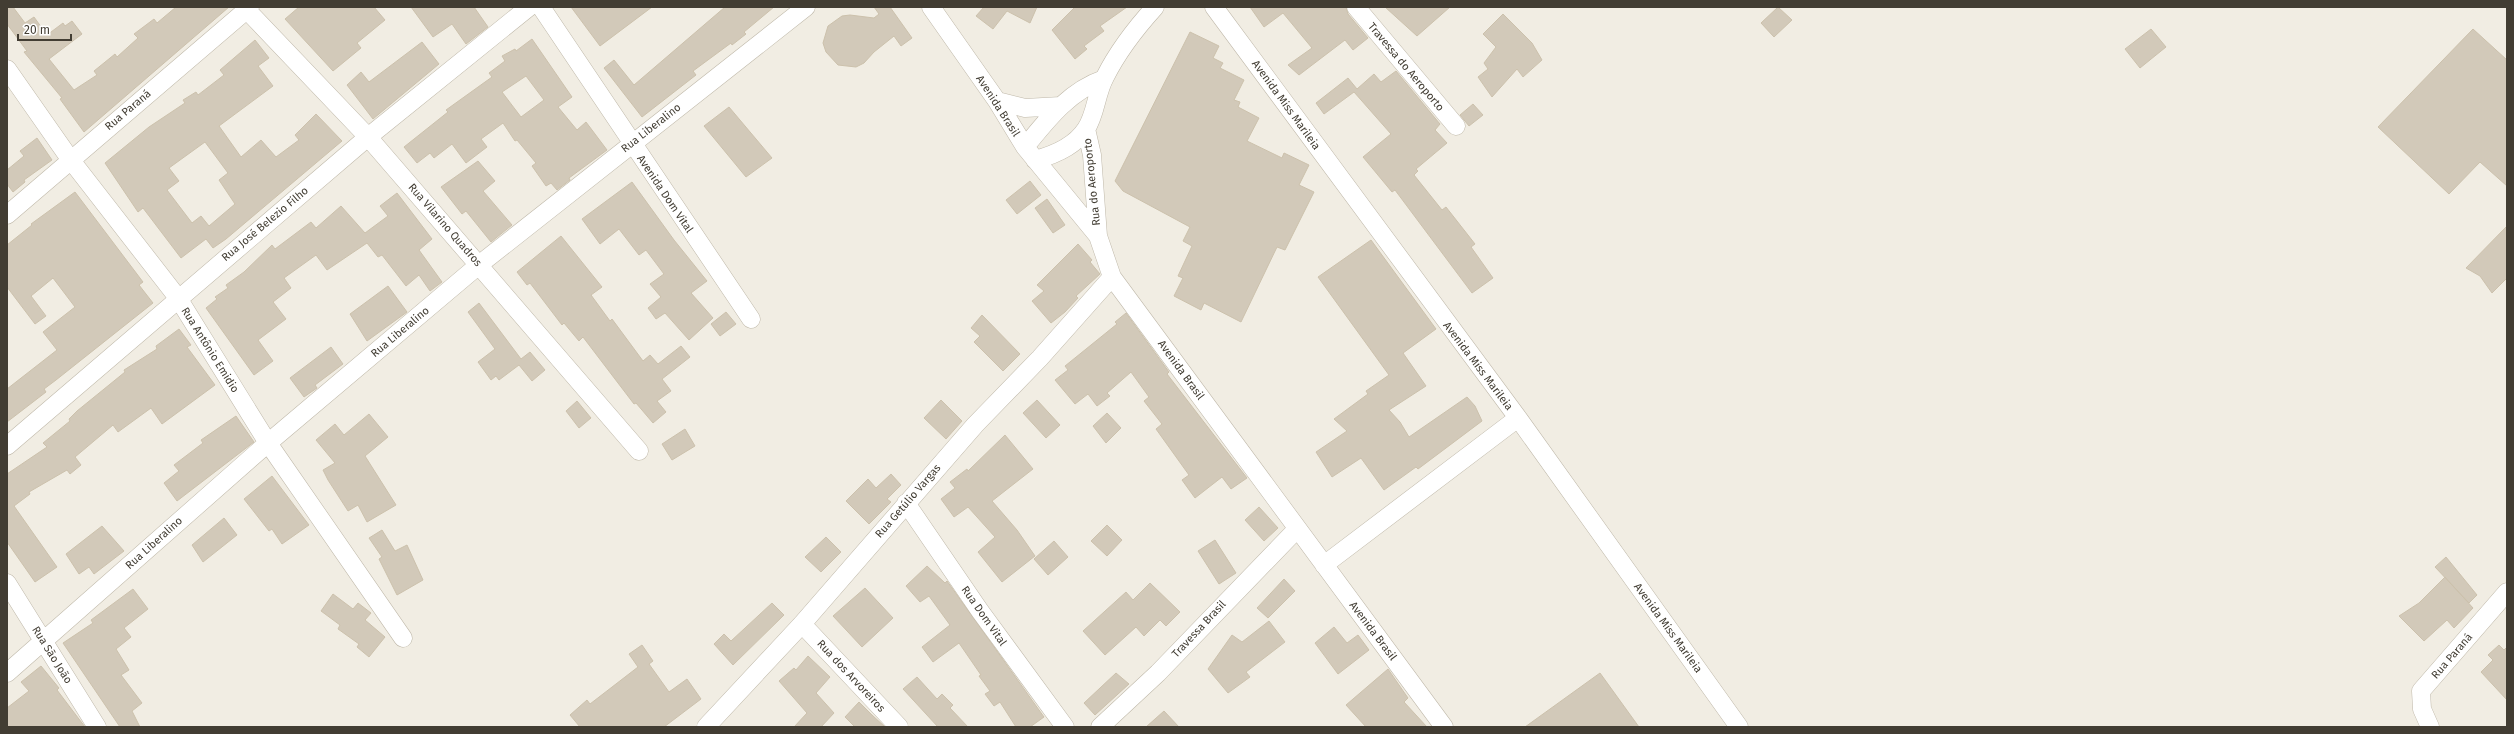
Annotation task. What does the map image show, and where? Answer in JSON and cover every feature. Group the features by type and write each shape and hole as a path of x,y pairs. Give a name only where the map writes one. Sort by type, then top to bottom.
{"street":[{"name":"Rua José Belezio Filho","path":"7,446 178,298 368,137 529,7"},
{"name":"Avenida Dom Vital","path":"540,7 631,144 751,319"},
{"name":"Rua Liberalino","path":"7,673 44,642 268,443 480,264 806,7"},
{"name":"Avenida Brasil","path":"931,7 1030,153 1098,236 1112,277 1444,727"},
{"path":"1030,153 1057,153 1072,144 1086,129 1104,79 1127,40 1155,7"},
{"name":"Avenida Miss Marileia","path":"1214,7 1518,418 1740,727"},
{"name":"Travessa do Aeroporto","path":"1356,7 1456,126"},
{"name":"Rua Vilarino Quadros","path":"246,8 368,137 480,264 639,451"},
{"name":"Rua Paraná","path":"7,215 246,8"},
{"name":"Rua Antônio Emidio","path":"7,69 70,159 178,298 268,443 403,638"},
{"path":"1030,153 1061,106 1090,83 1104,79"},
{"path":"996,101 1025,108 1061,106"},
{"name":"Rua do Aeroporto","path":"1086,129 1092,155 1098,236"},
{"name":"Rua Getúlio Vargas","path":"706,727 802,624 906,503 1112,277"},
{"path":"1324,565 1518,418"},
{"name":"Rua Dom Vital","path":"906,503 1057,724"},
{"name":"Travessa Brasil","path":"1100,727 1158,673 1297,528"},
{"name":"Rua São João","path":"7,583 97,727"},
{"name":"Rua Paraná","path":"2430,727 2422,709 2421,692 2507,592"},
{"name":"Rua dos Arvoreiros","path":"802,624 898,726"}],"building":[{"path":"7,7 13,7 25,23 34,17 47,35 63,23 65,26 72,21 82,34 49,59 74,90 97,75 94,71 115,54 117,57 138,38 134,34 154,19 157,23 176,7 229,7 84,132 60,99 62,98 24,52 27,51 7,24"},
{"path":"299,7 374,7 385,20 357,43 361,48 333,71 285,19"},
{"path":"411,7 474,7 488,27 466,44 452,24 433,37"},
{"path":"571,7 652,7 600,46"},
{"path":"725,7 774,7 744,32 746,34 732,45 731,43 693,71 696,75 642,117 604,68 614,60 634,85"},
{"path":"874,7 890,7 912,38 901,46 894,36 874,52 864,63 856,67 838,65 826,52 823,43 828,26 842,16 850,15 874,18 879,14"},
{"path":"984,7 1037,7 1030,23 1007,11 993,29 976,16"},
{"path":"1075,7 1127,7 1100,26 1104,31 1084,46 1087,49 1075,59 1052,30"},
{"path":"1250,7 1346,7 1348,14 1368,38 1353,50 1345,40 1299,75 1288,65 1312,48 1283,13 1264,27"},
{"path":"1385,7 1450,7 1417,36"},
{"path":"1778,7 1792,20 1774,37 1761,23"},
{"path":"1503,14 1532,43 1542,60 1523,77 1517,69 1492,97 1478,77 1488,69 1484,63 1496,47 1483,34"},
{"path":"2151,29 2166,47 2140,68 2125,49"},
{"path":"2473,29 2507,60 2507,186 2480,162 2449,194 2378,127"},
{"path":"1190,32 1219,46 1213,58 1223,63 1220,68 1244,80 1234,100 1240,102 1238,107 1259,118 1247,141 1282,158 1284,153 1309,165 1299,185 1314,192 1285,250 1277,247 1241,322 1204,303 1201,310 1174,296 1183,278 1178,276 1192,246 1183,241 1190,227 1123,191 1115,181"},
{"path":"532,39 572,97 558,107 577,130 586,122 607,150 569,178 570,180 557,190 551,183 546,186 532,166 536,163 517,140 515,141 503,123 481,139 487,147 466,163 452,144 434,158 430,153 417,163 404,147 448,112 446,110 492,77 489,73 505,61 502,56 515,49 516,51","holes":["526,76 544,100 521,117 502,92"]},
{"path":"255,40 269,58 258,66 273,86 219,126 241,157 261,140 276,157 299,140 295,135 316,114 342,141 226,239 213,248 206,239 181,258 143,208 138,212 105,163 149,127 185,103 183,100 196,92 198,95 224,75 220,70","holes":["205,142 228,173 219,180 235,204 209,226 201,216 192,223 167,190 179,181 169,168"]},
{"path":"422,42 439,64 373,119 347,85 361,72 369,82"},
{"path":"1396,71 1440,124 1435,130 1447,143 1416,169 1418,171 1414,175 1442,210 1446,207 1475,244 1471,247 1493,278 1472,293 1395,190 1392,192 1363,157 1391,134 1354,92 1324,114 1316,103 1348,78 1357,89 1374,74 1381,82"},
{"path":"1473,104 1483,115 1469,126 1460,115"},
{"path":"729,107 772,158 746,177 704,126"},
{"path":"37,138 52,160 24,180 25,182 13,192 7,184 7,170 24,156 20,151"},
{"path":"478,161 495,181 483,191 512,225 491,242 466,211 462,214 441,187"},
{"path":"1030,181 1041,195 1017,214 1006,200"},
{"path":"632,182 674,240 707,281 691,293 713,318 689,340 665,313 656,319 648,308 661,297 650,284 664,274 646,250 639,255 619,229 600,244 582,219"},
{"path":"75,192 143,282 139,285 153,303 44,389 46,392 7,422 7,389 57,350 43,332 75,307 53,278 31,296 46,316 35,324 7,287 7,245 32,225 31,224"},
{"path":"397,193 432,239 419,250 442,282 430,291 419,275 406,286 382,255 378,257 367,243 327,270 316,255 284,278 291,288 273,302 286,319 258,340 273,361 254,375 206,308 217,299 215,297 228,288 226,285 244,272 272,245 275,249 311,222 316,228 341,206 365,233 388,216 380,206"},
{"path":"1047,199 1065,225 1053,233 1035,208"},
{"path":"2507,226 2507,278 2492,293 2480,276 2466,268"},
{"path":"561,236 602,287 591,295 610,321 612,319 643,361 650,355 658,364 681,346 690,357 662,379 671,391 657,401 666,412 653,423 636,403 634,404 583,337 579,341 564,323 562,325 530,283 527,285 517,272"},
{"path":"1371,240 1436,329 1403,353 1426,386 1389,410 1400,422 1409,437 1467,397 1475,406 1482,421 1418,469 1416,467 1384,490 1361,458 1332,477 1316,452 1347,431 1334,419 1368,394 1366,391 1389,375 1318,277"},
{"path":"1078,244 1092,260 1090,262 1100,274 1076,296 1078,298 1065,312 1051,323 1032,301 1044,291 1037,285"},
{"path":"388,286 407,312 367,341 350,314"},
{"path":"479,303 521,359 530,352 545,370 532,381 519,365 499,380 496,376 491,380 478,362 495,349 468,312"},
{"path":"726,312 736,324 720,336 711,324"},
{"path":"1126,313 1169,372 1167,374 1247,478 1231,489 1222,477 1195,498 1182,480 1189,475 1156,429 1162,424 1144,401 1149,397 1131,372 1107,393 1110,396 1097,406 1088,394 1075,404 1055,380 1068,370 1065,366 1117,324 1115,322"},
{"path":"982,315 1020,354 1003,371 974,342 980,336 971,328"},
{"path":"179,329 191,345 187,347 215,385 162,424 151,408 118,432 113,425 75,457 81,465 70,474 67,470 29,492 30,494 14,506 57,567 35,582 7,542 7,474 47,447 43,443 70,421 69,419 77,411 125,372 124,370 157,349 156,346"},
{"path":"331,347 343,364 315,385 317,388 304,397 290,378"},
{"path":"941,400 962,421 946,439 924,418"},
{"path":"1037,400 1060,425 1046,438 1023,413"},
{"path":"577,401 591,418 579,428 566,411"},
{"path":"1107,413 1121,428 1106,443 1093,426"},
{"path":"369,414 388,437 365,456 396,505 367,522 358,505 348,511 328,480 323,470 335,463 316,440 335,424 344,435"},
{"path":"236,416 254,442 177,501 164,483 179,471 174,465 203,443 201,440"},
{"path":"685,429 695,446 672,460 662,444"},
{"path":"1005,435 1033,469 992,501 1017,530 1035,556 1002,582 978,552 995,537 968,507 954,517 941,499 955,488 950,482 967,469 968,471"},
{"path":"891,474 901,485 887,499 891,502 869,524 846,501 868,479 876,488"},
{"path":"272,476 309,525 282,544 272,529 269,531 244,499"},
{"path":"1259,507 1278,528 1264,541 1245,520"},
{"path":"224,518 237,535 203,562 192,545"},
{"path":"1107,525 1122,540 1107,556 1091,541"},
{"path":"102,526 124,551 94,574 89,567 79,574 66,554"},
{"path":"382,530 395,551 407,545 423,580 397,595 379,559 382,557 369,538"},
{"path":"826,537 841,552 821,572 805,557"},
{"path":"1215,540 1236,573 1219,584 1198,551"},
{"path":"1054,541 1068,557 1048,575 1034,559"},
{"path":"2446,557 2477,595 2469,603 2435,567"},
{"path":"927,566 945,583 947,581 1044,717 1030,727 1016,727 1000,702 994,706 985,694 990,691 959,643 933,662 922,647 950,625 929,596 920,602 906,586"},
{"path":"2445,577 2473,608 2454,628 2447,620 2424,641 2399,616 2419,603"},
{"path":"1284,579 1295,591 1268,618 1257,608"},
{"path":"1150,583 1180,612 1166,626 1160,620 1144,636 1136,627 1105,655 1083,631 1126,592 1133,600"},
{"path":"865,588 893,618 862,647 833,616"},
{"path":"133,589 148,609 124,628 131,637 116,649 129,670 121,675 142,703 132,711 140,727 120,727 63,643 93,623 91,620"},
{"path":"333,594 353,609 358,603 371,613 365,620 385,637 369,657 357,647 359,644 338,629 340,625 321,611"},
{"path":"772,603 784,615 733,665 714,644 724,634 731,641"},
{"path":"1269,621 1285,642 1246,672 1250,677 1228,693 1208,669 1232,635 1242,642"},
{"path":"1334,627 1347,643 1358,635 1369,650 1338,674 1315,643"},
{"path":"642,645 653,661 649,664 669,692 687,679 701,699 664,727 580,727 570,715 587,700 590,704 638,667 629,654"},
{"path":"2499,645 2504,650 2507,647 2507,700 2481,672 2493,660 2488,655"},
{"path":"808,656 830,677 816,693 834,713 821,727 794,727 807,713 779,681 794,668 796,670"},
{"path":"41,666 59,688 57,690 85,727 7,727 7,708 29,691 21,682"},
{"path":"1388,669 1408,698 1404,702 1427,727 1366,727 1346,705"},
{"path":"1116,673 1129,684 1095,715 1084,703"},
{"path":"1600,673 1639,727 1525,727"},
{"path":"917,677 937,699 942,694 953,705 950,708 968,727 938,727 903,689"},
{"path":"859,702 885,727 855,727 845,717"},
{"path":"1164,711 1179,727 1146,727"}]}
